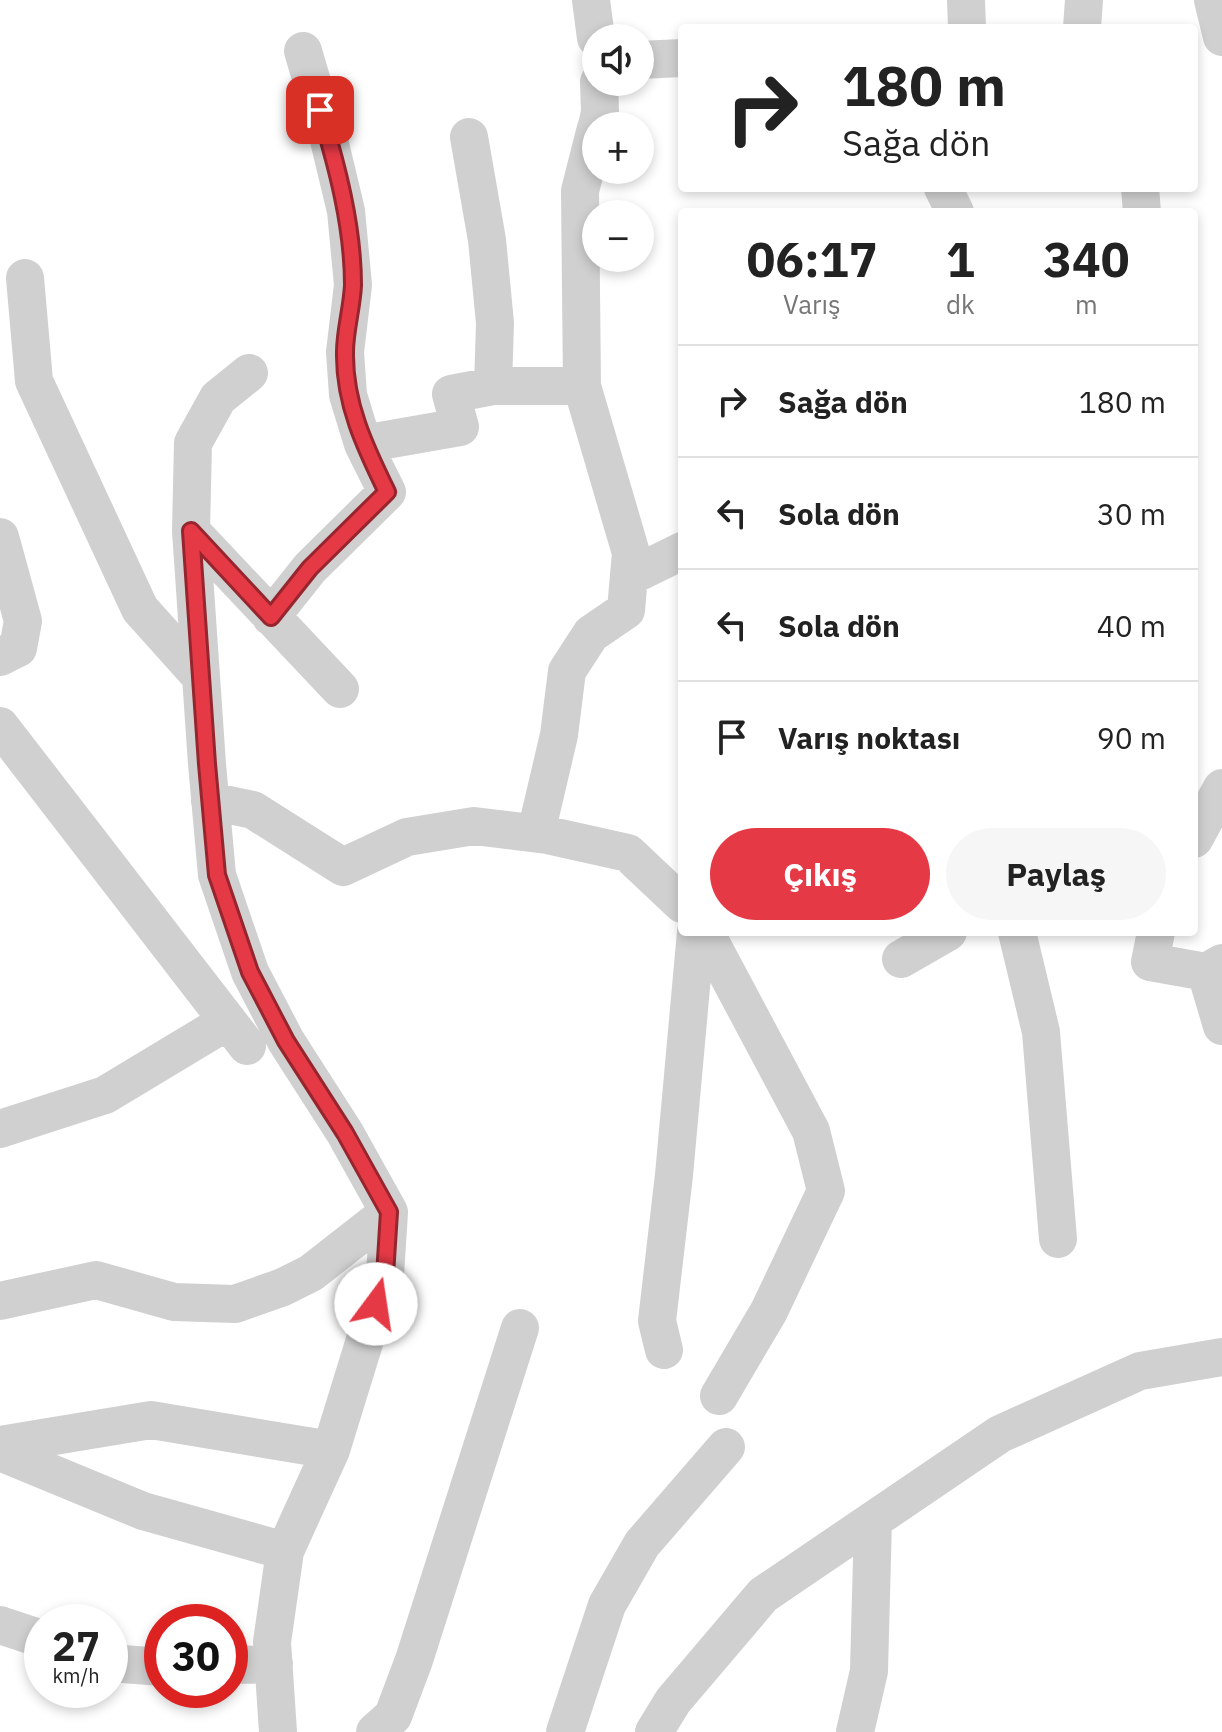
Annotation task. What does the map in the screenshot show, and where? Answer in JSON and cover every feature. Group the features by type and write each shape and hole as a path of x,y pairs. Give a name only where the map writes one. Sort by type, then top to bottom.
{"street":[{"path":"591,0 594,24"},
{"path":"966,0 967,24"},
{"path":"1082,24 1084,0"},
{"path":"1213,0 1222,37"},
{"path":"271,617 310,568 387,492 363,444 348,395 345,352 353,285 346,211 303,51"},
{"path":"654,59 678,58"},
{"path":"469,137 487,240 495,323 493,386"},
{"path":"536,833 559,735 567,671 591,634 626,610 631,553 582,386 582,183"},
{"path":"25,278 34,381 140,609 201,677"},
{"path":"249,373 218,398 193,443 191,531 217,875 250,972 286,1041 345,1133 389,1212 385,1275 331,1450 285,1551 272,1642 278,1732"},
{"path":"363,444 460,427 451,394 493,386 582,386"},
{"path":"191,531 340,689"},
{"path":"0,537 23,621 18,648 0,657"},
{"path":"629,577 678,553"},
{"path":"0,726 238,1033 105,1095 0,1129"},
{"path":"1198,832 1222,788"},
{"path":"210,801 253,810 343,867 407,837 474,826 536,833 628,853 678,900"},
{"path":"664,1350 657,1321 696,936"},
{"path":"707,936 811,1131 826,1191 769,1311 719,1396"},
{"path":"901,959 941,936"},
{"path":"1018,936 1041,1032 1058,1239"},
{"path":"1155,936 1150,962 1214,968 1222,1026"},
{"path":"0,1301 96,1280 174,1302 235,1304 311,1273 389,1212"},
{"path":"375,1732 393,1716 414,1660 520,1328"},
{"path":"654,1732 673,1701 763,1595 1000,1434 1140,1371 1222,1357"},
{"path":"0,1445 151,1420 331,1450"},
{"path":"565,1732 607,1605 642,1544 726,1447"},
{"path":"0,1452 143,1511 285,1551"},
{"path":"855,1732 869,1671 873,1520"},
{"path":"0,1625 24,1633"},
{"path":"248,1665 274,1664"}],"route":[{"path":"320,110 346,211 353,285 345,352 348,395 363,444 387,492 310,568 271,617 191,531 217,875 250,972 286,1041 345,1133 389,1212 385,1275 376,1304"}]}
